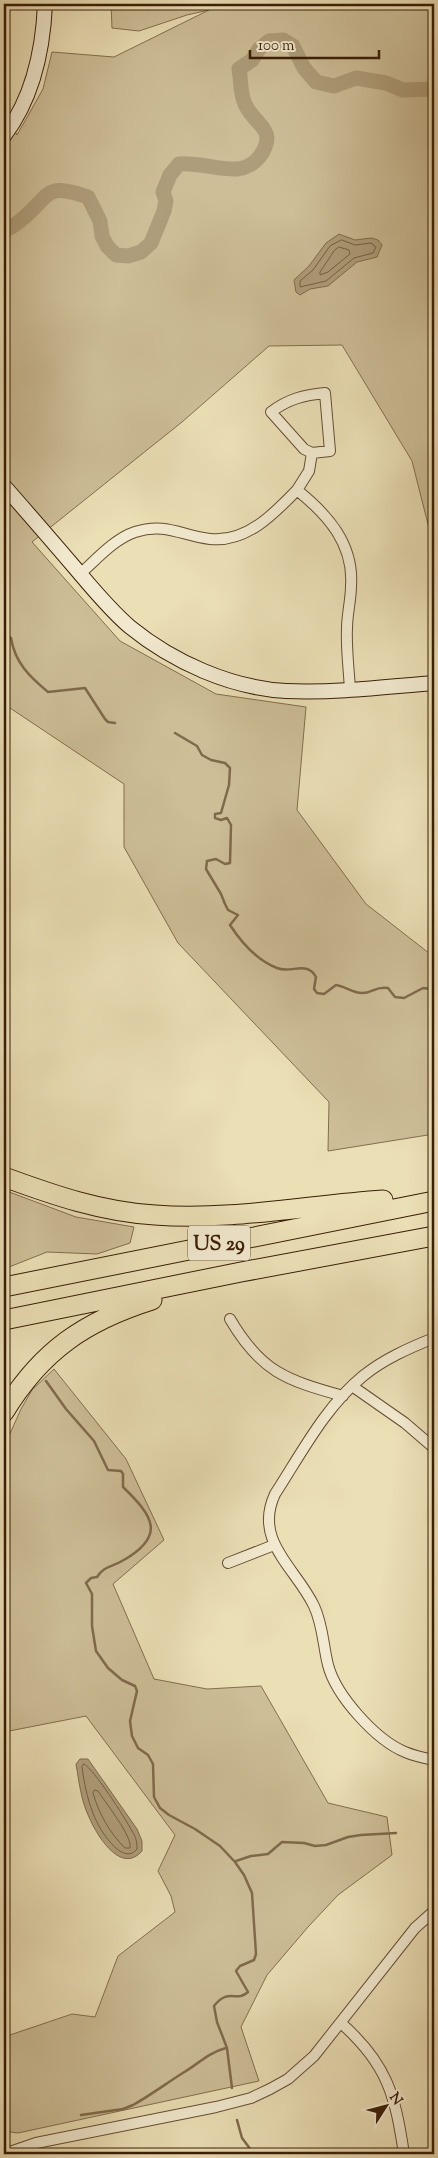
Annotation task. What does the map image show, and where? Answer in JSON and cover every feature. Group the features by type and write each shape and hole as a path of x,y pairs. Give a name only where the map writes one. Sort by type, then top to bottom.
{"highway":[{"path":"4,1177 62,1198 94,1206 161,1216 222,1215 329,1203 434,1199"},
{"name":"US 29","path":"4,1286 434,1199"},
{"name":"US 29","path":"4,1320 241,1272 434,1236"},
{"path":"4,1412 20,1387 45,1358 85,1328 116,1312 241,1272"}],"main road":[{"path":"4,136 22,106 40,58 45,4"},
{"path":"4,486 80,574 130,626 162,649 212,675 258,687 284,691 350,690 434,683"}],"street":[{"path":"325,393 330,451 312,453 304,449 271,412 295,398 325,393"},
{"path":"80,574 117,542 134,532 157,528 179,530 209,539 238,537 259,524 297,490 309,472 312,453"},
{"path":"297,490 313,502 333,523 344,542 350,564 352,585 347,628 350,690"},
{"path":"230,1319 255,1354 274,1371 294,1382 343,1396"},
{"path":"434,1338 376,1366 343,1396 323,1420 271,1503 269,1526 274,1545 314,1605 321,1626 328,1666 344,1698 378,1734 392,1744 404,1752 434,1760"},
{"path":"352,1386 405,1423 434,1448"},
{"path":"228,1563 274,1545"},
{"path":"4,2154 36,2143 251,2098 288,2079 314,2056 415,1928 434,1911"},
{"path":"341,2023 359,2039 372,2055 389,2086 398,2116 404,2154"}],"shaded area":[{"path":"111,4 434,4 434,548 412,461 342,345 269,346 182,422 32,542 120,641 216,694 306,707 297,810 366,904 434,957 434,1134 328,1151 329,1102 178,943 124,847 124,784 4,704 4,108 17,135 43,89 52,52 114,57 209,10 187,15 139,31 112,28"},
{"path":"4,1190 76,1217 134,1227 130,1243 97,1254 47,1252 4,1269"},
{"path":"54,1369 126,1459 164,1540 113,1584 154,1679 207,1689 261,1686 328,1803 387,1817 392,1855 338,1895 267,1975 241,2027 259,2081 18,2133 4,2131 4,2037 72,2014 95,2017 118,1956 175,1912 171,1896 158,1871 175,1835 86,1716 4,1732 4,1447 32,1390"}],"water":[{"path":"339,234 355,240 371,238 378,240 382,245 377,257 357,262 328,286 310,289 300,295 296,292 294,280 309,266 326,243"},
{"path":"80,1759 88,1759 137,1829 142,1841 142,1851 134,1857 118,1856 104,1842 93,1825 86,1811 81,1791 76,1764"}],"waterway":[{"path":"4,230 21,220 49,194 63,190 88,197 100,221 102,236 107,246 116,255 128,256 141,252 151,243 164,211 166,201 163,192 170,175 179,164 237,169 250,165 260,156 265,147 266,133 243,100 239,69 252,60 259,49 269,41 283,40 293,46 304,68 316,82 334,86 356,78 386,83 403,90 434,89"},
{"path":"4,634 11,638 16,655 24,669 48,692 85,688 105,719 108,722 115,723"},
{"path":"175,733 197,746 202,755 211,760 225,763 230,768 229,785 221,813 215,814 215,818 221,820 227,818 231,825 230,863 225,864 216,859 207,861 206,869 228,910 238,915 230,925 250,950 277,968 288,970 308,969 316,977 314,989 317,993 324,994 336,985 362,993 380,988 388,988 395,997 404,998 423,988 431,989 434,993"},
{"path":"46,1381 66,1409 94,1441 108,1470 121,1471 123,1474 123,1487 142,1507 151,1525 150,1534 145,1543 136,1552 105,1569 97,1577 91,1578 86,1583 92,1594 92,1626 96,1651 108,1668 122,1680 135,1686 137,1691 130,1721 132,1736 138,1748 148,1755 153,1764 154,1797 160,1808 169,1815 195,1829 220,1846 244,1875 252,1893 256,1954 254,1960 240,1966 236,1971 248,1992 240,1996 224,1997 214,2006 217,2022 227,2048 232,2088"},
{"path":"236,1861 251,1856 268,1854 282,1842 304,1843 315,1846 326,1845 348,1837 396,1833"},
{"path":"81,2115 123,2109 133,2105 210,2055 226,2048"},
{"path":"237,2120 242,2138 254,2154"}]}
